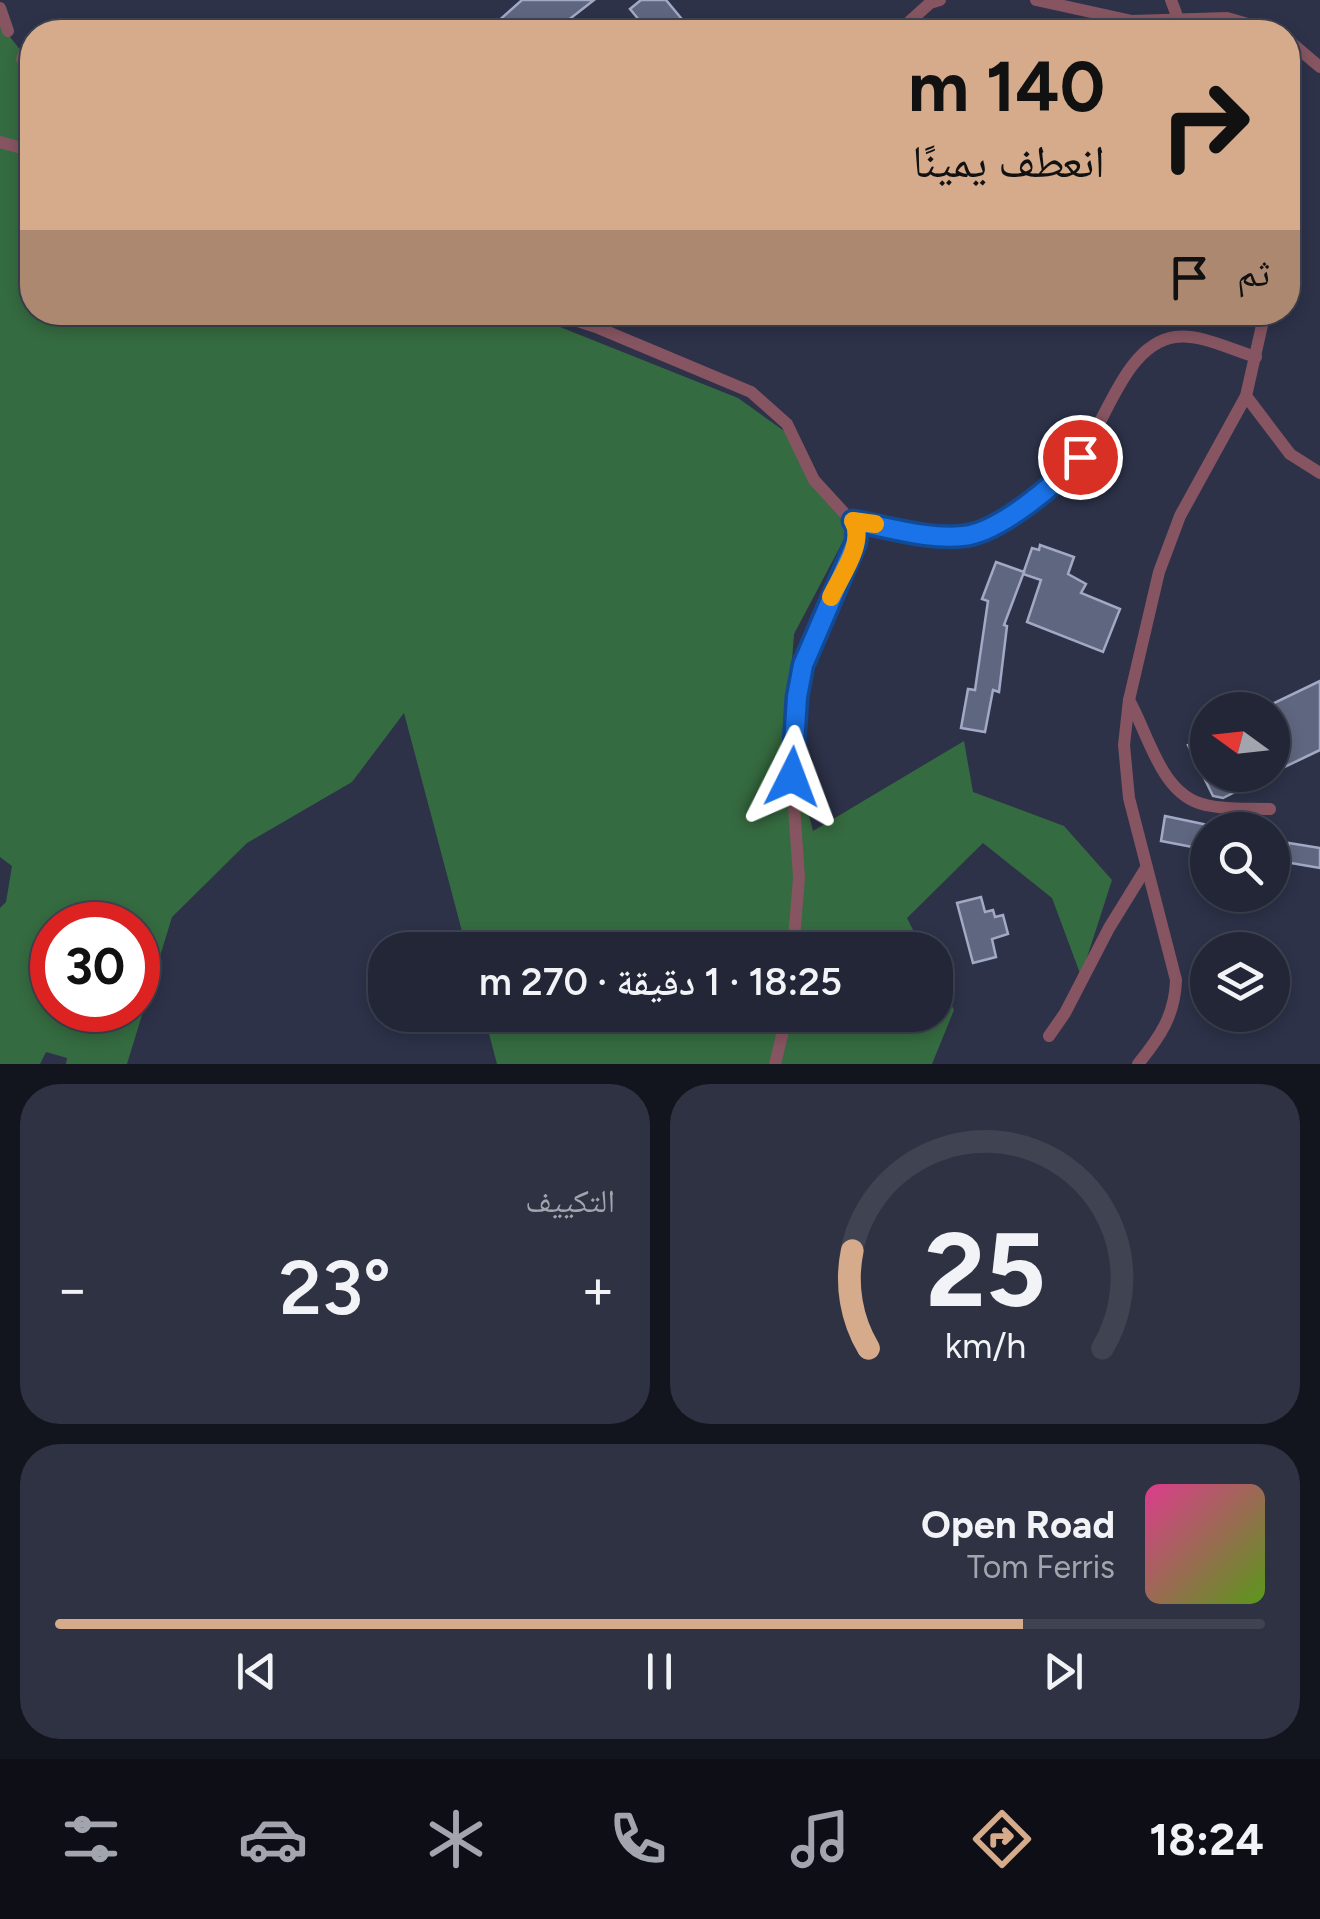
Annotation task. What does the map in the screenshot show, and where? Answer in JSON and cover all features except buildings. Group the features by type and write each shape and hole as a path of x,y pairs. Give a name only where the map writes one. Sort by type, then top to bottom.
{"street":[{"path":"911,20 930,3 940,0"},
{"path":"1036,0 1123,20"},
{"path":"1170,0 1176,18"},
{"path":"0,8 8,31"},
{"path":"1154,20 1235,20"},
{"path":"1300,50 1320,68"},
{"path":"590,325 751,392 787,424 814,480 857,527 856,542 803,665 797,697 792,777 799,878 794,932"},
{"path":"1138,1064 1170,1019 1176,1001 1176,980 1129,798 1124,745 1129,700 1159,572 1180,516 1246,396 1262,325"},
{"path":"853,521 926,534 977,534 1070,468 1092,438 1119,384 1156,344 1188,337 1256,357"},
{"path":"1246,396 1290,454 1320,473"},
{"path":"1129,700 1163,772 1182,795 1204,805 1270,809"},
{"path":"1049,1036 1146,868"},
{"path":"775,1064 783,1032"}],"green space":[{"path":"0,24 20,50 20,325 555,325 738,398 787,433 850,528 794,634 787,728 813,831 964,741 973,792 1064,826 1112,880 1081,976 1052,898 983,843 907,918 914,932 462,932 404,713 352,782 247,843 172,917 160,956 160,902 30,902 30,1032 137,1032 127,1064 66,1064 67,1058 46,1052 40,1064 0,1064 0,908 6,902 12,866 0,857"},
{"path":"489,1032 945,1032 932,1064 497,1064"}],"slow traffic":[{"path":"831,597 856,542 858,534 853,521 875,524"}],"route":[{"path":"792,777 803,665 856,542 858,534 853,521 926,534 977,534 1055,481 1080,457"}]}
